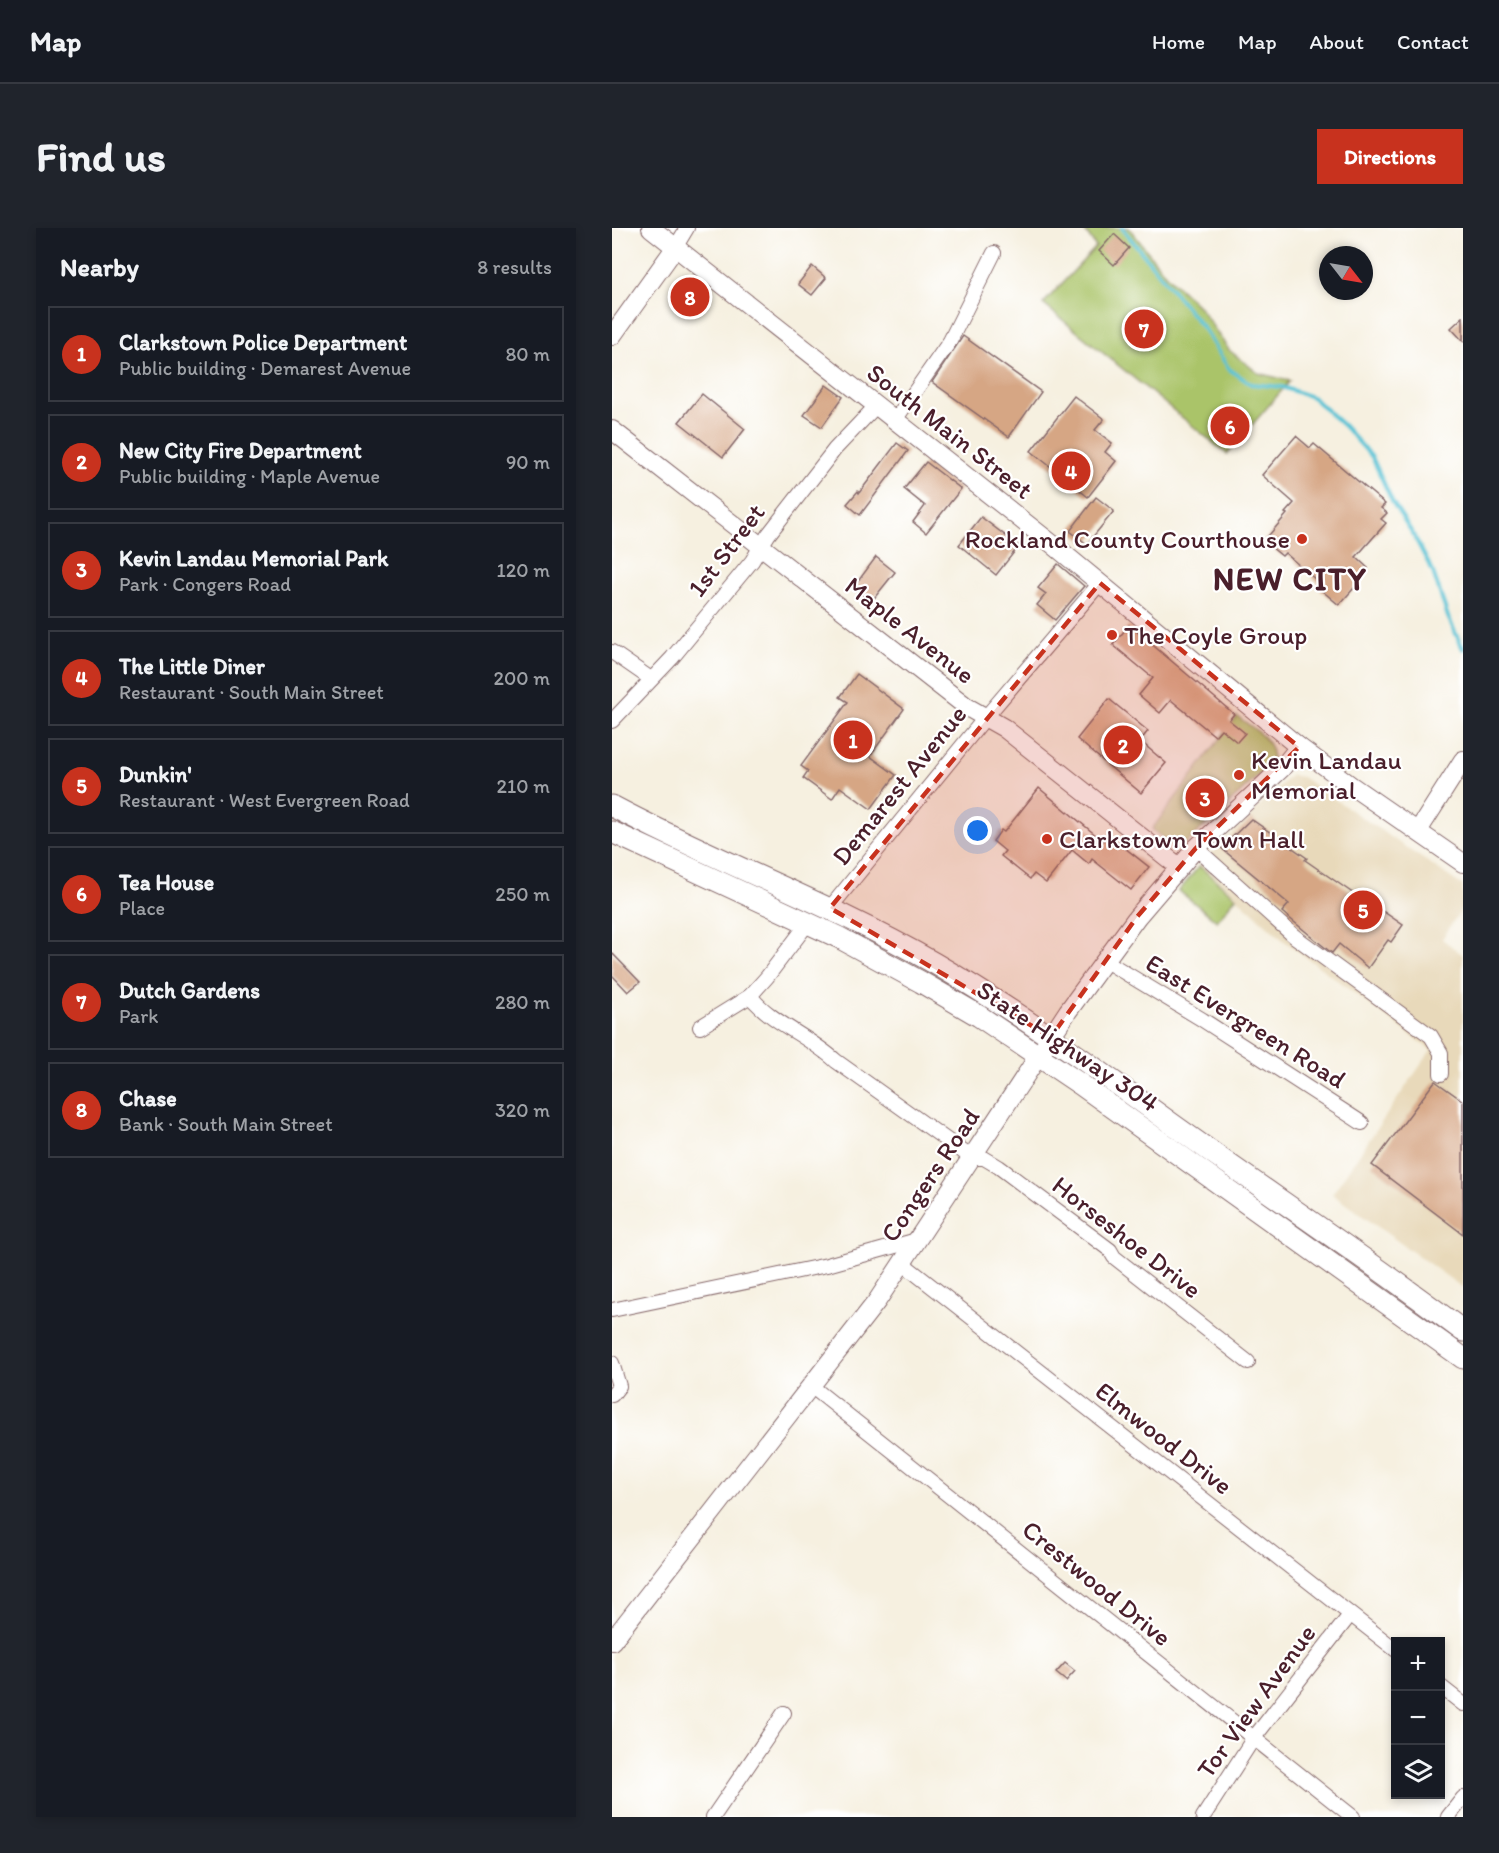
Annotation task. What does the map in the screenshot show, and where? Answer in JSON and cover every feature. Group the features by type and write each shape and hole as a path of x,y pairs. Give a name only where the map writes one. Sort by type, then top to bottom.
{"main road":[{"name":"State Highway 304","path":"612,806 663,832 830,908 952,974 1052,1037 1402,1285 1463,1331"},
{"name":"State Highway 304","path":"612,832 808,923 921,982 1039,1056 1463,1358"}],"street":[{"name":"South Main Street","path":"651,228 1100,583 1299,747 1463,863"},
{"path":"612,336 687,228"},
{"path":"895,420 950,341 994,254"},
{"name":"1st Street","path":"612,721 680,649 752,561 768,535 835,449 876,406"},
{"name":"Maple Avenue","path":"612,430 967,707 1004,728 1179,867"},
{"name":"Demarest Avenue","path":"830,908 985,718 1100,583"},
{"path":"612,652 651,679"},
{"name":"Congers Road","path":"612,1641 857,1328 1104,960 1137,917 1196,848 1281,769 1299,747"},
{"path":"1418,831 1463,760"},
{"path":"1196,848 1287,930 1431,1036 1441,1053 1441,1074"},
{"path":"700,1027 750,996 808,923"},
{"name":"East Evergreen Road","path":"1104,960 1203,1020 1362,1123"},
{"name":"Horseshoe Drive","path":"750,996 766,1012 825,1051 972,1158 984,1158 999,1167 1110,1250 1114,1257 1248,1362"},
{"path":"612,1310 827,1265 917,1240"},
{"name":"Elmwood Drive","path":"902,1263 1391,1647"},
{"path":"612,1363 619,1386 612,1395"},
{"name":"Crestwood Drive","path":"811,1386 1353,1817"},
{"name":"Tor View Avenue","path":"1203,1817 1253,1739 1350,1615"},
{"path":"1445,1690 1463,1704"},
{"path":"713,1817 784,1713"},
{"path":"1448,1817 1463,1798"}],"highlighted area":[{"path":"1100,583 1299,747 1196,848 1137,917 1051,1037 830,908"}],"shaded area":[{"path":"1291,775 1302,777 1463,886 1463,907 1442,939 1463,955 1463,1288 1332,1194 1431,1050 1283,940 1199,866"}],"green space":[{"path":"1083,228 1129,228 1166,275 1200,308 1229,350 1258,373 1290,381 1227,454 1043,304 1096,247"},
{"path":"1237,716 1268,742 1272,756 1271,764 1183,846 1173,847 1152,829"},
{"path":"1199,866 1236,897 1217,921 1179,891"}],"building":[{"path":"1114,234 1129,248 1114,265 1099,251"},
{"path":"812,266 826,278 812,295 798,284"},
{"path":"1463,317 1463,341 1451,328"},
{"path":"963,336 1041,392 1009,437 932,382"},
{"path":"826,385 843,397 822,427 804,415"},
{"path":"702,394 745,429 723,457 679,422"},
{"path":"1074,396 1104,419 1095,430 1112,443 1105,452 1116,461 1088,497 1031,451"},
{"path":"1232,405 1250,420 1227,447 1210,433"},
{"path":"1296,436 1310,448 1314,444 1385,504 1381,508 1387,513 1381,519 1386,523 1356,557 1368,568 1360,578 1362,579 1339,605 1320,589 1323,586 1285,553 1282,556 1264,541 1294,503 1262,475"},
{"path":"897,443 908,451 860,515 847,504 858,491 859,493"},
{"path":"926,462 961,489 926,533 913,522 925,506 904,489"},
{"path":"1096,497 1114,511 1087,544 1070,531"},
{"path":"981,517 1019,546 996,575 959,545"},
{"path":"876,557 895,572 871,602 853,588"},
{"path":"1058,564 1084,586 1055,620 1037,605 1046,594 1038,588"},
{"path":"1129,625 1234,714 1229,720 1245,733 1237,742 1221,729 1215,736 1171,700 1160,713 1139,695 1153,678 1113,645"},
{"path":"857,674 904,709 870,756 896,775 871,809 840,787 832,799 803,778 808,771 801,766 848,702 840,697"},
{"path":"1109,699 1148,731 1140,741 1166,763 1141,793 1077,739"},
{"name":"Clarkstown Town Hall","path":"1039,788 1103,841 1107,837 1114,843 1116,841 1149,867 1131,890 1092,859 1089,864 1072,850 1046,883 1034,874 1030,879 1001,856 1005,851 993,841 1001,830 1004,832"},
{"path":"1251,819 1307,858 1305,860 1380,912 1381,910 1403,925 1391,942 1388,940 1368,968 1339,944 1332,953 1328,950 1282,912 1289,904 1221,848"},
{"path":"612,953 640,982 628,992 612,975"},
{"path":"1435,1081 1463,1101 1463,1234 1372,1165"},
{"path":"1065,1663 1075,1671 1066,1681 1056,1673"}],"waterway":[{"path":"1122,228 1203,328 1229,369 1251,384 1282,387 1312,397 1344,426 1372,457 1393,503 1433,572 1448,617 1463,649"}],"place":[{"name":"Chase","path":"690,297"},
{"name":"Dutch Gardens","path":"1144,329"},
{"name":"Tea House","path":"1230,426"},
{"name":"The Little Diner","path":"1071,471"},
{"name":"Rockland County Courthouse","path":"1302,539"},
{"name":"The Coyle Group","path":"1112,635"},
{"name":"Clarkstown Police Department","path":"853,740"},
{"name":"New City Fire Department","path":"1123,745"},
{"name":"Kevin Landau Memorial","path":"1239,775"},
{"name":"Kevin Landau Memorial Park","path":"1205,798"},
{"name":"Clarkstown Town Hall","path":"1047,839"},
{"name":"Dunkin'","path":"1363,910"}],"district":[{"name":"NEW CITY","path":"1290,579"}]}
